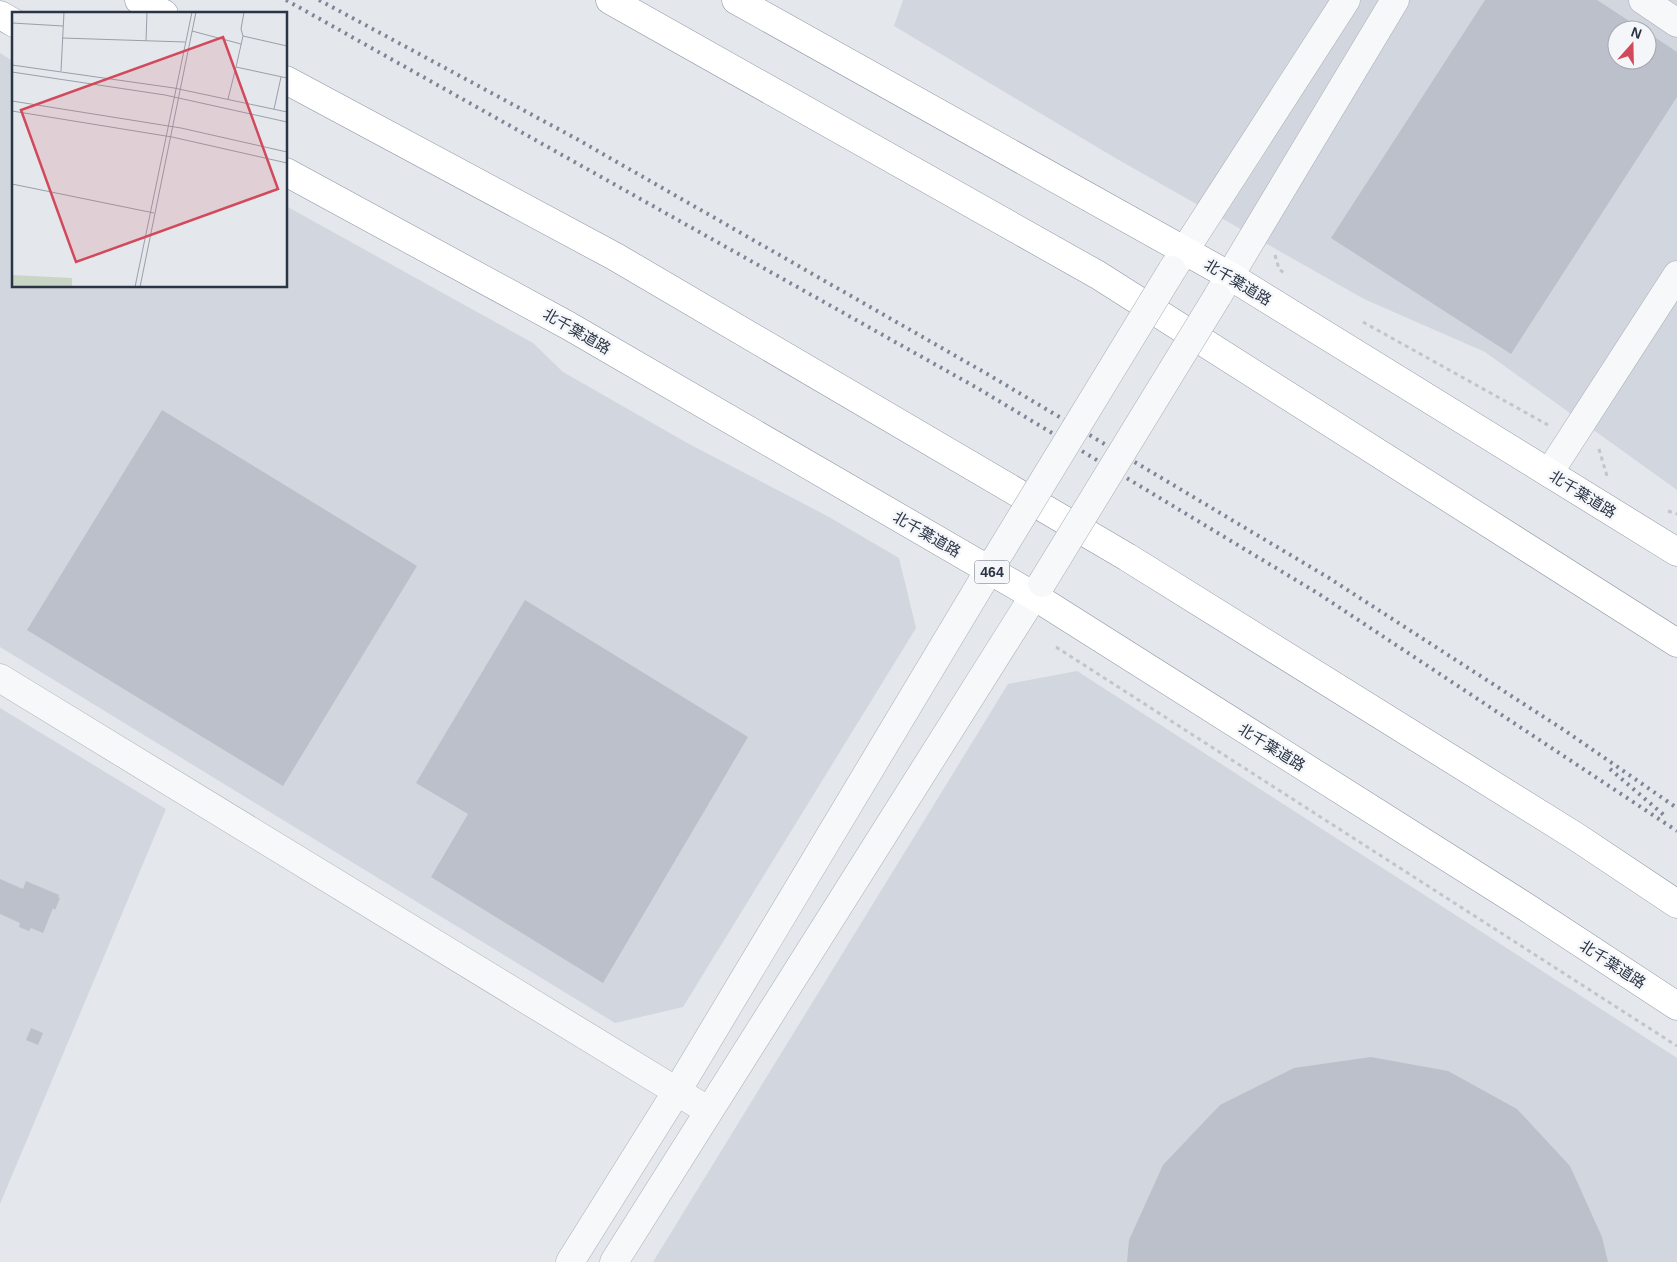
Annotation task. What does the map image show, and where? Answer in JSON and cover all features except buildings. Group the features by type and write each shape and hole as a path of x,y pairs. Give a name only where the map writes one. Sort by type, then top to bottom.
{"highway":[{"path":"139,0 160,12"},
{"path":"610,0 1098,275 1677,643"},
{"name":"北千葉道路","path":"736,0 1224,287 1549,472 1677,552"},
{"path":"0,15 12,22"},
{"path":"288,81 614,256 1127,557 1575,836 1677,904"},
{"name":"北千葉道路","path":"288,173 569,326 1038,590 1677,1006"}],"street":[{"path":"570,1262 677,1091 1178,260 1346,0"},
{"path":"614,1262 1038,590 1224,287 1395,0"},
{"path":"1643,0 1677,23"},
{"path":"1549,472 1677,275"},
{"path":"0,678 710,1111"}],"path":[{"path":"1274,247 1279,269 1285,274"},
{"path":"1356,318 1571,438 1600,450 1608,478"},
{"path":"1662,509 1677,514"},
{"path":"1056,647 1677,1046"}],"shaded area":[{"path":"903,0 1677,0 1677,490 1485,352 1364,299 1117,159 894,26"},
{"path":"0,53 12,61 12,288 288,288 288,207 533,343 563,372 689,444 829,517 899,558 916,628 683,1007 615,1023 0,647"},
{"path":"1077,671 1677,1058 1677,1262 653,1262 1008,684"},
{"path":"0,708 166,809 0,1204"}],"railway":[{"path":"286,0 979,389 1319,594 1677,831"},
{"path":"319,0 575,138 989,375 1329,578 1564,730 1677,808"},
{"path":"1610,769 1665,816"}]}
